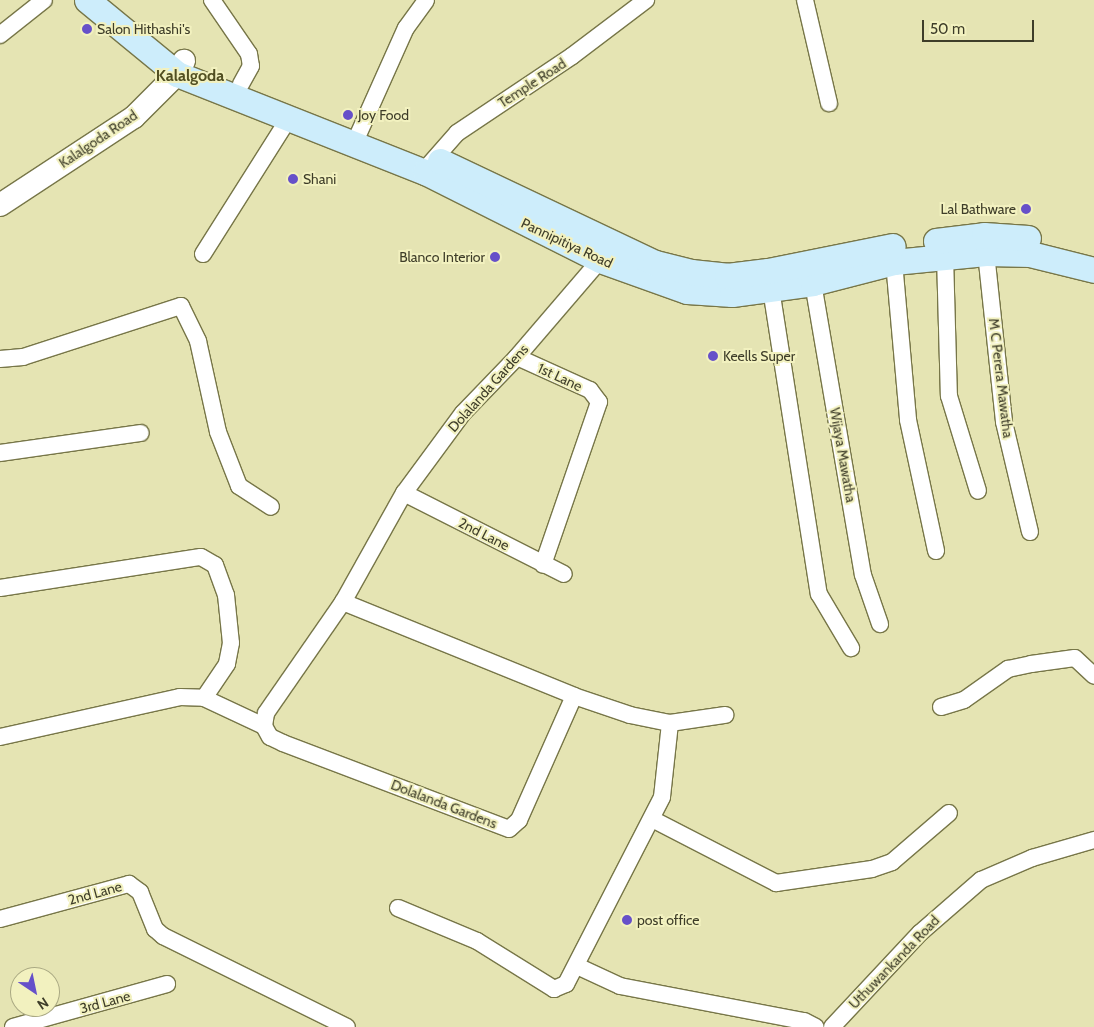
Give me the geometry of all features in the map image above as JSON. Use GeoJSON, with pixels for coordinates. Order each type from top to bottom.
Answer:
{"type":"FeatureCollection","features":[{"type":"Feature","properties":{"kind":"main road","name":"Pannipitiya Road"},"geometry":{"type":"LineString","coordinates":[[87,0],[181,67],[289,118],[357,137]]}},
{"type":"Feature","properties":{"kind":"main road","name":"Pannipitiya Road"},"geometry":{"type":"LineString","coordinates":[[111,0],[181,67],[241,84],[357,137],[429,165],[655,263],[691,272],[726,276],[768,271],[892,246],[984,235],[1033,239],[1094,254]]}},
{"type":"Feature","properties":{"kind":"main road","name":"Pannipitiya Road"},"geometry":{"type":"LineString","coordinates":[[429,165],[600,260],[687,291],[732,294],[813,283],[894,262],[986,253],[1030,254],[1094,270]]}},
{"type":"Feature","properties":{"kind":"street"},"geometry":{"type":"LineString","coordinates":[[0,35],[44,0]]}},
{"type":"Feature","properties":{"kind":"street"},"geometry":{"type":"LineString","coordinates":[[212,0],[249,54],[251,66],[241,84]]}},
{"type":"Feature","properties":{"kind":"street"},"geometry":{"type":"LineString","coordinates":[[357,137],[406,28],[426,0]]}},
{"type":"Feature","properties":{"kind":"street","name":"Temple Road"},"geometry":{"type":"LineString","coordinates":[[429,165],[457,133],[572,56],[646,0]]}},
{"type":"Feature","properties":{"kind":"street"},"geometry":{"type":"LineString","coordinates":[[806,0],[829,103]]}},
{"type":"Feature","properties":{"kind":"street","name":"Kalalgoda Road"},"geometry":{"type":"LineString","coordinates":[[0,205],[134,117],[181,67]]}},
{"type":"Feature","properties":{"kind":"street"},"geometry":{"type":"LineString","coordinates":[[203,254],[289,118]]}},
{"type":"Feature","properties":{"kind":"street","name":"M C Perera Mawatha"},"geometry":{"type":"LineString","coordinates":[[986,253],[1004,422],[1030,532]]}},
{"type":"Feature","properties":{"kind":"street"},"geometry":{"type":"LineString","coordinates":[[945,256],[949,396],[978,491]]}},
{"type":"Feature","properties":{"kind":"street","name":"Dolalanda Gardens"},"geometry":{"type":"LineString","coordinates":[[574,696],[519,820],[509,829],[283,743],[270,737],[264,726],[266,713],[343,602],[404,493],[463,413],[517,356],[600,260]]}},
{"type":"Feature","properties":{"kind":"street"},"geometry":{"type":"LineString","coordinates":[[894,262],[908,420],[936,551]]}},
{"type":"Feature","properties":{"kind":"street","name":"Wijaya Mawatha"},"geometry":{"type":"LineString","coordinates":[[813,283],[863,575],[880,624]]}},
{"type":"Feature","properties":{"kind":"street"},"geometry":{"type":"LineString","coordinates":[[771,289],[820,594],[850,648]]}},
{"type":"Feature","properties":{"kind":"street"},"geometry":{"type":"LineString","coordinates":[[0,359],[24,357],[181,306],[198,341],[218,432],[238,486],[271,507]]}},
{"type":"Feature","properties":{"kind":"street","name":"1st Lane"},"geometry":{"type":"LineString","coordinates":[[517,356],[590,390],[599,402],[543,565]]}},
{"type":"Feature","properties":{"kind":"street"},"geometry":{"type":"LineString","coordinates":[[0,453],[141,433]]}},
{"type":"Feature","properties":{"kind":"street","name":"2nd Lane"},"geometry":{"type":"LineString","coordinates":[[404,493],[564,574]]}},
{"type":"Feature","properties":{"kind":"street"},"geometry":{"type":"LineString","coordinates":[[0,588],[201,557],[216,565],[226,595],[230,643],[227,664],[204,698]]}},
{"type":"Feature","properties":{"kind":"street"},"geometry":{"type":"LineString","coordinates":[[343,602],[574,696],[630,715],[670,723],[725,715]]}},
{"type":"Feature","properties":{"kind":"street"},"geometry":{"type":"LineString","coordinates":[[941,707],[964,700],[1008,668],[1075,658],[1094,676]]}},
{"type":"Feature","properties":{"kind":"street"},"geometry":{"type":"LineString","coordinates":[[0,737],[180,697],[204,698],[264,726]]}},
{"type":"Feature","properties":{"kind":"street"},"geometry":{"type":"LineString","coordinates":[[398,908],[477,941],[554,989],[566,984],[577,966],[662,796],[670,723]]}},
{"type":"Feature","properties":{"kind":"street"},"geometry":{"type":"LineString","coordinates":[[652,819],[776,883],[872,869],[892,862],[949,813]]}},
{"type":"Feature","properties":{"kind":"street","name":"Uthuwankanda Road"},"geometry":{"type":"LineString","coordinates":[[832,1027],[920,933],[981,880],[1032,858],[1092,845]]}},
{"type":"Feature","properties":{"kind":"street","name":"2nd Lane"},"geometry":{"type":"LineString","coordinates":[[0,919],[129,884],[140,892],[154,929],[163,936],[347,1027]]}},
{"type":"Feature","properties":{"kind":"street"},"geometry":{"type":"LineString","coordinates":[[577,966],[620,986],[804,1021],[816,1027]]}},
{"type":"Feature","properties":{"kind":"street","name":"3rd Lane"},"geometry":{"type":"LineString","coordinates":[[13,1027],[167,984]]}},
{"type":"Feature","properties":{"kind":"place","name":"Salon Hithashi's"},"geometry":{"type":"Point","coordinates":[87,29]}},
{"type":"Feature","properties":{"kind":"place","name":"Joy Food"},"geometry":{"type":"Point","coordinates":[348,115]}},
{"type":"Feature","properties":{"kind":"place","name":"Shani"},"geometry":{"type":"Point","coordinates":[293,179]}},
{"type":"Feature","properties":{"kind":"place","name":"Lal Bathware"},"geometry":{"type":"Point","coordinates":[1026,209]}},
{"type":"Feature","properties":{"kind":"place","name":"Blanco Interior"},"geometry":{"type":"Point","coordinates":[495,257]}},
{"type":"Feature","properties":{"kind":"place","name":"Keells Super"},"geometry":{"type":"Point","coordinates":[713,356]}},
{"type":"Feature","properties":{"kind":"place","name":"post office"},"geometry":{"type":"Point","coordinates":[627,920]}},
{"type":"Feature","properties":{"kind":"district","name":"Kalalgoda"},"geometry":{"type":"Point","coordinates":[190,76]}}]}
